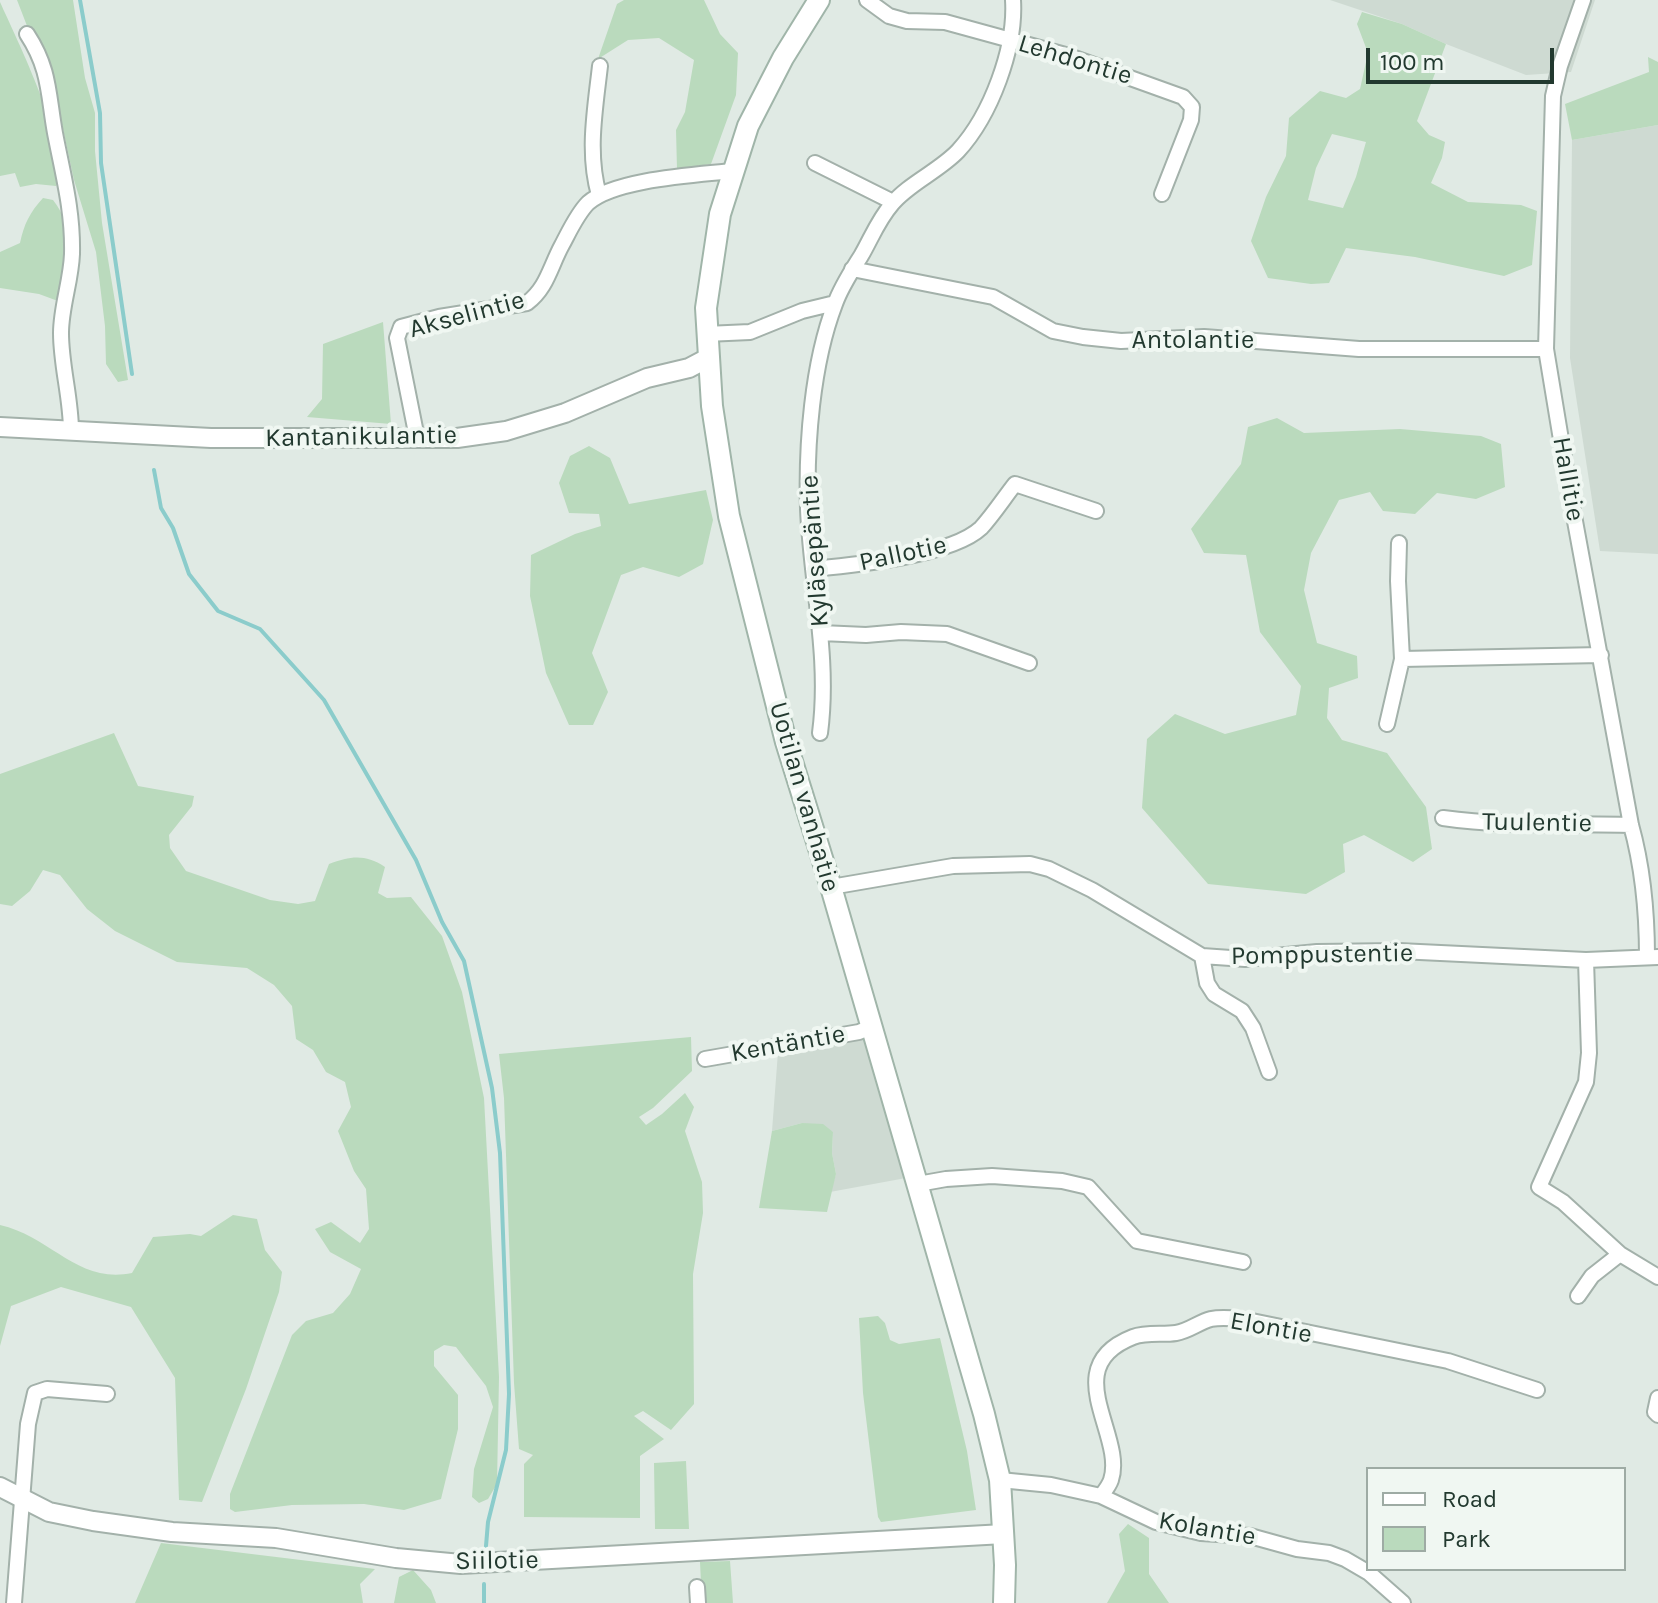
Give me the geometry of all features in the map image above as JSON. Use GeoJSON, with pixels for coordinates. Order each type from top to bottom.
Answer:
{"type":"FeatureCollection","features":[{"type":"Feature","properties":{"kind":"main road","name":"Uotilan vanhatie"},"geometry":{"type":"LineString","coordinates":[[819,0],[748,126],[732,171],[714,249],[706,308],[712,406],[729,516],[786,742],[918,1184],[1000,1480],[1004,1603]]}},
{"type":"Feature","properties":{"kind":"street","name":"Lehdontie"},"geometry":{"type":"LineString","coordinates":[[867,0],[889,16],[907,21],[945,22],[1012,40],[1069,56],[1183,97],[1192,107],[1191,120],[1162,194]]}},
{"type":"Feature","properties":{"kind":"street","name":"Kyläsepäntie"},"geometry":{"type":"LineString","coordinates":[[820,733],[824,701],[821,633],[808,509],[808,457],[816,381],[835,303],[893,202],[934,172],[967,139],[989,105],[1012,40],[1013,0]]}},
{"type":"Feature","properties":{"kind":"street","name":"Hallitie"},"geometry":{"type":"LineString","coordinates":[[1583,0],[1553,96],[1546,349],[1631,825],[1639,850],[1653,957]]}},
{"type":"Feature","properties":{"kind":"street"},"geometry":{"type":"LineString","coordinates":[[27,34],[50,85],[55,133],[71,203],[72,257],[61,328],[61,360],[71,431]]}},
{"type":"Feature","properties":{"kind":"street"},"geometry":{"type":"LineString","coordinates":[[600,66],[592,137],[593,174],[599,195],[687,175],[732,171]]}},
{"type":"Feature","properties":{"kind":"street"},"geometry":{"type":"LineString","coordinates":[[815,163],[893,202]]}},
{"type":"Feature","properties":{"kind":"street","name":"Akselintie"},"geometry":{"type":"LineString","coordinates":[[417,438],[397,338],[401,327],[439,317],[527,303],[538,294],[560,248],[586,205],[599,195]]}},
{"type":"Feature","properties":{"kind":"street","name":"Antolantie"},"geometry":{"type":"LineString","coordinates":[[852,269],[993,297],[1053,331],[1083,337],[1121,341],[1204,337],[1359,349],[1546,349]]}},
{"type":"Feature","properties":{"kind":"street"},"geometry":{"type":"LineString","coordinates":[[706,334],[750,332],[802,311],[835,303]]}},
{"type":"Feature","properties":{"kind":"street","name":"Kantanikulantie"},"geometry":{"type":"LineString","coordinates":[[0,427],[211,438],[457,438],[506,431],[565,413],[647,378],[689,368],[708,358]]}},
{"type":"Feature","properties":{"kind":"street","name":"Pallotie"},"geometry":{"type":"LineString","coordinates":[[813,569],[862,564],[959,543],[980,528],[1015,484],[1096,511]]}},
{"type":"Feature","properties":{"kind":"street"},"geometry":{"type":"LineString","coordinates":[[1387,724],[1402,659],[1399,543]]}},
{"type":"Feature","properties":{"kind":"street"},"geometry":{"type":"LineString","coordinates":[[821,633],[947,634],[1029,663]]}},
{"type":"Feature","properties":{"kind":"street"},"geometry":{"type":"LineString","coordinates":[[1402,659],[1601,655]]}},
{"type":"Feature","properties":{"kind":"street","name":"Tuulentie"},"geometry":{"type":"LineString","coordinates":[[1443,818],[1521,825],[1631,825]]}},
{"type":"Feature","properties":{"kind":"street","name":"Pomppustentie"},"geometry":{"type":"LineString","coordinates":[[831,887],[953,866],[1030,864],[1049,869],[1092,890],[1202,956],[1266,958],[1317,952],[1399,951],[1586,960],[1653,957]]}},
{"type":"Feature","properties":{"kind":"street"},"geometry":{"type":"LineString","coordinates":[[1202,956],[1207,983],[1214,994],[1242,1011],[1253,1028],[1269,1072]]}},
{"type":"Feature","properties":{"kind":"street"},"geometry":{"type":"LineString","coordinates":[[1586,960],[1589,1053],[1586,1082],[1539,1187],[1563,1202],[1620,1254],[1658,1277]]}},
{"type":"Feature","properties":{"kind":"street","name":"Kentäntie"},"geometry":{"type":"LineString","coordinates":[[705,1059],[859,1032],[871,1027]]}},
{"type":"Feature","properties":{"kind":"street"},"geometry":{"type":"LineString","coordinates":[[918,1184],[992,1176],[1062,1181],[1088,1187],[1137,1241],[1243,1262]]}},
{"type":"Feature","properties":{"kind":"street"},"geometry":{"type":"LineString","coordinates":[[1578,1296],[1592,1276],[1620,1254]]}},
{"type":"Feature","properties":{"kind":"street","name":"Elontie"},"geometry":{"type":"LineString","coordinates":[[1101,1496],[1111,1480],[1112,1463],[1097,1400],[1096,1379],[1102,1362],[1116,1346],[1136,1336],[1180,1333],[1211,1319],[1242,1319],[1448,1361],[1537,1390]]}},
{"type":"Feature","properties":{"kind":"street"},"geometry":{"type":"LineString","coordinates":[[14,1603],[28,1424],[35,1393],[47,1389],[107,1394]]}},
{"type":"Feature","properties":{"kind":"street"},"geometry":{"type":"LineString","coordinates":[[1658,1398],[1655,1412],[1658,1415]]}},
{"type":"Feature","properties":{"kind":"street","name":"Kolantie"},"geometry":{"type":"LineString","coordinates":[[1000,1480],[1051,1485],[1101,1496],[1156,1522],[1201,1533],[1250,1536],[1345,1559],[1369,1573],[1403,1603]]}},
{"type":"Feature","properties":{"kind":"street","name":"Siilotie"},"geometry":{"type":"LineString","coordinates":[[0,1487],[49,1512],[93,1521],[172,1532],[276,1538],[396,1558],[461,1564],[1004,1534]]}},
{"type":"Feature","properties":{"kind":"street"},"geometry":{"type":"LineString","coordinates":[[697,1587],[698,1603]]}},
{"type":"Feature","properties":{"kind":"shaded area"},"geometry":{"type":"Polygon","coordinates":[[[1330,0],[1595,0],[1571,72],[1526,75],[1402,24],[1330,0]]]}},
{"type":"Feature","properties":{"kind":"shaded area"},"geometry":{"type":"Polygon","coordinates":[[[1658,125],[1658,554],[1600,551],[1570,358],[1572,140],[1658,125]]]}},
{"type":"Feature","properties":{"kind":"shaded area"},"geometry":{"type":"Polygon","coordinates":[[[865,1037],[906,1178],[830,1192],[836,1174],[832,1153],[833,1132],[802,1123],[772,1131],[778,1052],[865,1037]]]}},
{"type":"Feature","properties":{"kind":"green space"},"geometry":{"type":"Polygon","coordinates":[[[17,0],[73,0],[85,78],[95,113],[95,151],[102,223],[128,380],[118,382],[106,364],[96,252],[74,180],[58,106],[17,0]]]}},
{"type":"Feature","properties":{"kind":"green space"},"geometry":{"type":"Polygon","coordinates":[[[624,0],[704,0],[720,34],[738,53],[736,95],[711,164],[677,169],[676,130],[685,112],[694,60],[659,38],[628,40],[598,59],[617,4],[624,0]]]}},
{"type":"Feature","properties":{"kind":"green space"},"geometry":{"type":"Polygon","coordinates":[[[0,2],[50,122],[57,148],[59,170],[56,186],[36,184],[20,187],[15,173],[0,176],[0,2]]]}},
{"type":"Feature","properties":{"kind":"green space"},"geometry":{"type":"Polygon","coordinates":[[[1362,12],[1402,24],[1446,44],[1417,121],[1429,135],[1445,142],[1431,183],[1468,202],[1521,205],[1537,211],[1532,265],[1504,276],[1415,257],[1346,248],[1329,283],[1311,284],[1268,278],[1251,241],[1266,197],[1286,156],[1289,118],[1320,91],[1346,98],[1360,89],[1368,53],[1357,24],[1362,12]],[[1332,134],[1316,168],[1308,200],[1343,208],[1366,142],[1332,134]]]}},
{"type":"Feature","properties":{"kind":"green space"},"geometry":{"type":"Polygon","coordinates":[[[1648,57],[1658,62],[1658,125],[1572,140],[1565,104],[1649,72],[1648,57]]]}},
{"type":"Feature","properties":{"kind":"green space"},"geometry":{"type":"Polygon","coordinates":[[[43,198],[53,200],[68,236],[70,278],[66,304],[39,294],[0,288],[0,252],[20,243],[28,219],[43,198]]]}},
{"type":"Feature","properties":{"kind":"green space"},"geometry":{"type":"Polygon","coordinates":[[[383,322],[391,424],[307,417],[322,399],[323,344],[383,322]]]}},
{"type":"Feature","properties":{"kind":"green space"},"geometry":{"type":"Polygon","coordinates":[[[1277,418],[1304,433],[1400,429],[1481,436],[1501,444],[1505,487],[1476,499],[1437,493],[1415,514],[1383,511],[1370,492],[1339,500],[1311,553],[1304,590],[1317,643],[1357,656],[1358,678],[1329,688],[1327,718],[1342,740],[1387,753],[1426,807],[1432,849],[1413,862],[1364,835],[1343,844],[1345,872],[1306,894],[1208,884],[1142,808],[1147,739],[1175,714],[1225,734],[1296,715],[1301,686],[1260,632],[1246,555],[1204,553],[1191,529],[1241,464],[1248,427],[1277,418]]]}},
{"type":"Feature","properties":{"kind":"green space"},"geometry":{"type":"Polygon","coordinates":[[[589,446],[610,458],[629,504],[706,490],[713,520],[703,564],[679,577],[643,567],[621,575],[592,653],[608,692],[593,725],[569,725],[546,673],[530,596],[531,555],[575,534],[601,526],[599,514],[569,513],[559,483],[570,456],[589,446]]]}},
{"type":"Feature","properties":{"kind":"green space"},"geometry":{"type":"Polygon","coordinates":[[[114,733],[138,786],[194,796],[192,806],[169,835],[170,848],[186,871],[270,900],[298,904],[315,901],[329,864],[364,858],[385,867],[378,893],[387,898],[411,897],[442,936],[462,992],[484,1098],[499,1377],[497,1484],[488,1499],[479,1503],[472,1497],[474,1469],[493,1407],[486,1386],[456,1347],[444,1345],[434,1351],[434,1366],[458,1395],[458,1429],[441,1499],[404,1510],[364,1504],[292,1505],[235,1512],[230,1509],[230,1494],[292,1335],[306,1321],[333,1313],[350,1294],[361,1269],[330,1252],[315,1229],[331,1222],[360,1243],[369,1229],[366,1189],[354,1171],[338,1131],[351,1107],[345,1082],[326,1072],[313,1050],[296,1039],[292,1006],[274,985],[247,968],[177,962],[115,931],[87,909],[60,875],[43,870],[30,891],[12,906],[0,904],[0,774],[114,733]]]}},
{"type":"Feature","properties":{"kind":"green space"},"geometry":{"type":"Polygon","coordinates":[[[691,1037],[692,1071],[639,1117],[646,1125],[685,1093],[694,1107],[685,1131],[702,1182],[703,1213],[693,1274],[694,1404],[671,1430],[643,1411],[634,1416],[664,1439],[640,1456],[640,1518],[524,1517],[524,1464],[533,1455],[519,1449],[504,1098],[499,1054],[691,1037]]]}},
{"type":"Feature","properties":{"kind":"green space"},"geometry":{"type":"Polygon","coordinates":[[[802,1123],[823,1124],[833,1132],[832,1153],[836,1174],[827,1212],[759,1208],[772,1131],[802,1123]]]}},
{"type":"Feature","properties":{"kind":"green space"},"geometry":{"type":"Polygon","coordinates":[[[233,1215],[257,1219],[265,1250],[282,1272],[279,1292],[246,1389],[202,1502],[179,1500],[175,1378],[131,1307],[61,1287],[11,1306],[0,1346],[0,1225],[35,1239],[80,1266],[113,1275],[132,1273],[153,1237],[201,1236],[233,1215]]]}},
{"type":"Feature","properties":{"kind":"green space"},"geometry":{"type":"Polygon","coordinates":[[[878,1316],[885,1323],[890,1340],[899,1344],[940,1338],[967,1451],[976,1510],[881,1522],[878,1517],[863,1393],[859,1318],[878,1316]]]}},
{"type":"Feature","properties":{"kind":"green space"},"geometry":{"type":"Polygon","coordinates":[[[686,1461],[689,1529],[655,1529],[654,1463],[686,1461]]]}},
{"type":"Feature","properties":{"kind":"green space"},"geometry":{"type":"Polygon","coordinates":[[[1128,1524],[1149,1538],[1149,1574],[1169,1603],[1107,1603],[1125,1571],[1119,1534],[1128,1524]]]}},
{"type":"Feature","properties":{"kind":"green space"},"geometry":{"type":"Polygon","coordinates":[[[161,1543],[375,1569],[360,1584],[363,1603],[135,1603],[161,1543]]]}},
{"type":"Feature","properties":{"kind":"green space"},"geometry":{"type":"Polygon","coordinates":[[[730,1561],[733,1603],[702,1603],[700,1562],[730,1561]]]}},
{"type":"Feature","properties":{"kind":"green space"},"geometry":{"type":"Polygon","coordinates":[[[413,1570],[431,1590],[436,1603],[394,1603],[399,1577],[413,1570]]]}},
{"type":"Feature","properties":{"kind":"waterway"},"geometry":{"type":"LineString","coordinates":[[80,0],[100,113],[101,163],[132,374]]}},
{"type":"Feature","properties":{"kind":"waterway"},"geometry":{"type":"LineString","coordinates":[[154,470],[161,508],[173,528],[189,574],[218,611],[260,629],[324,700],[416,860],[442,922],[464,961],[492,1088],[500,1153],[509,1394],[506,1450],[488,1522],[486,1546]]}},
{"type":"Feature","properties":{"kind":"waterway"},"geometry":{"type":"LineString","coordinates":[[484,1584],[484,1603]]}}]}
